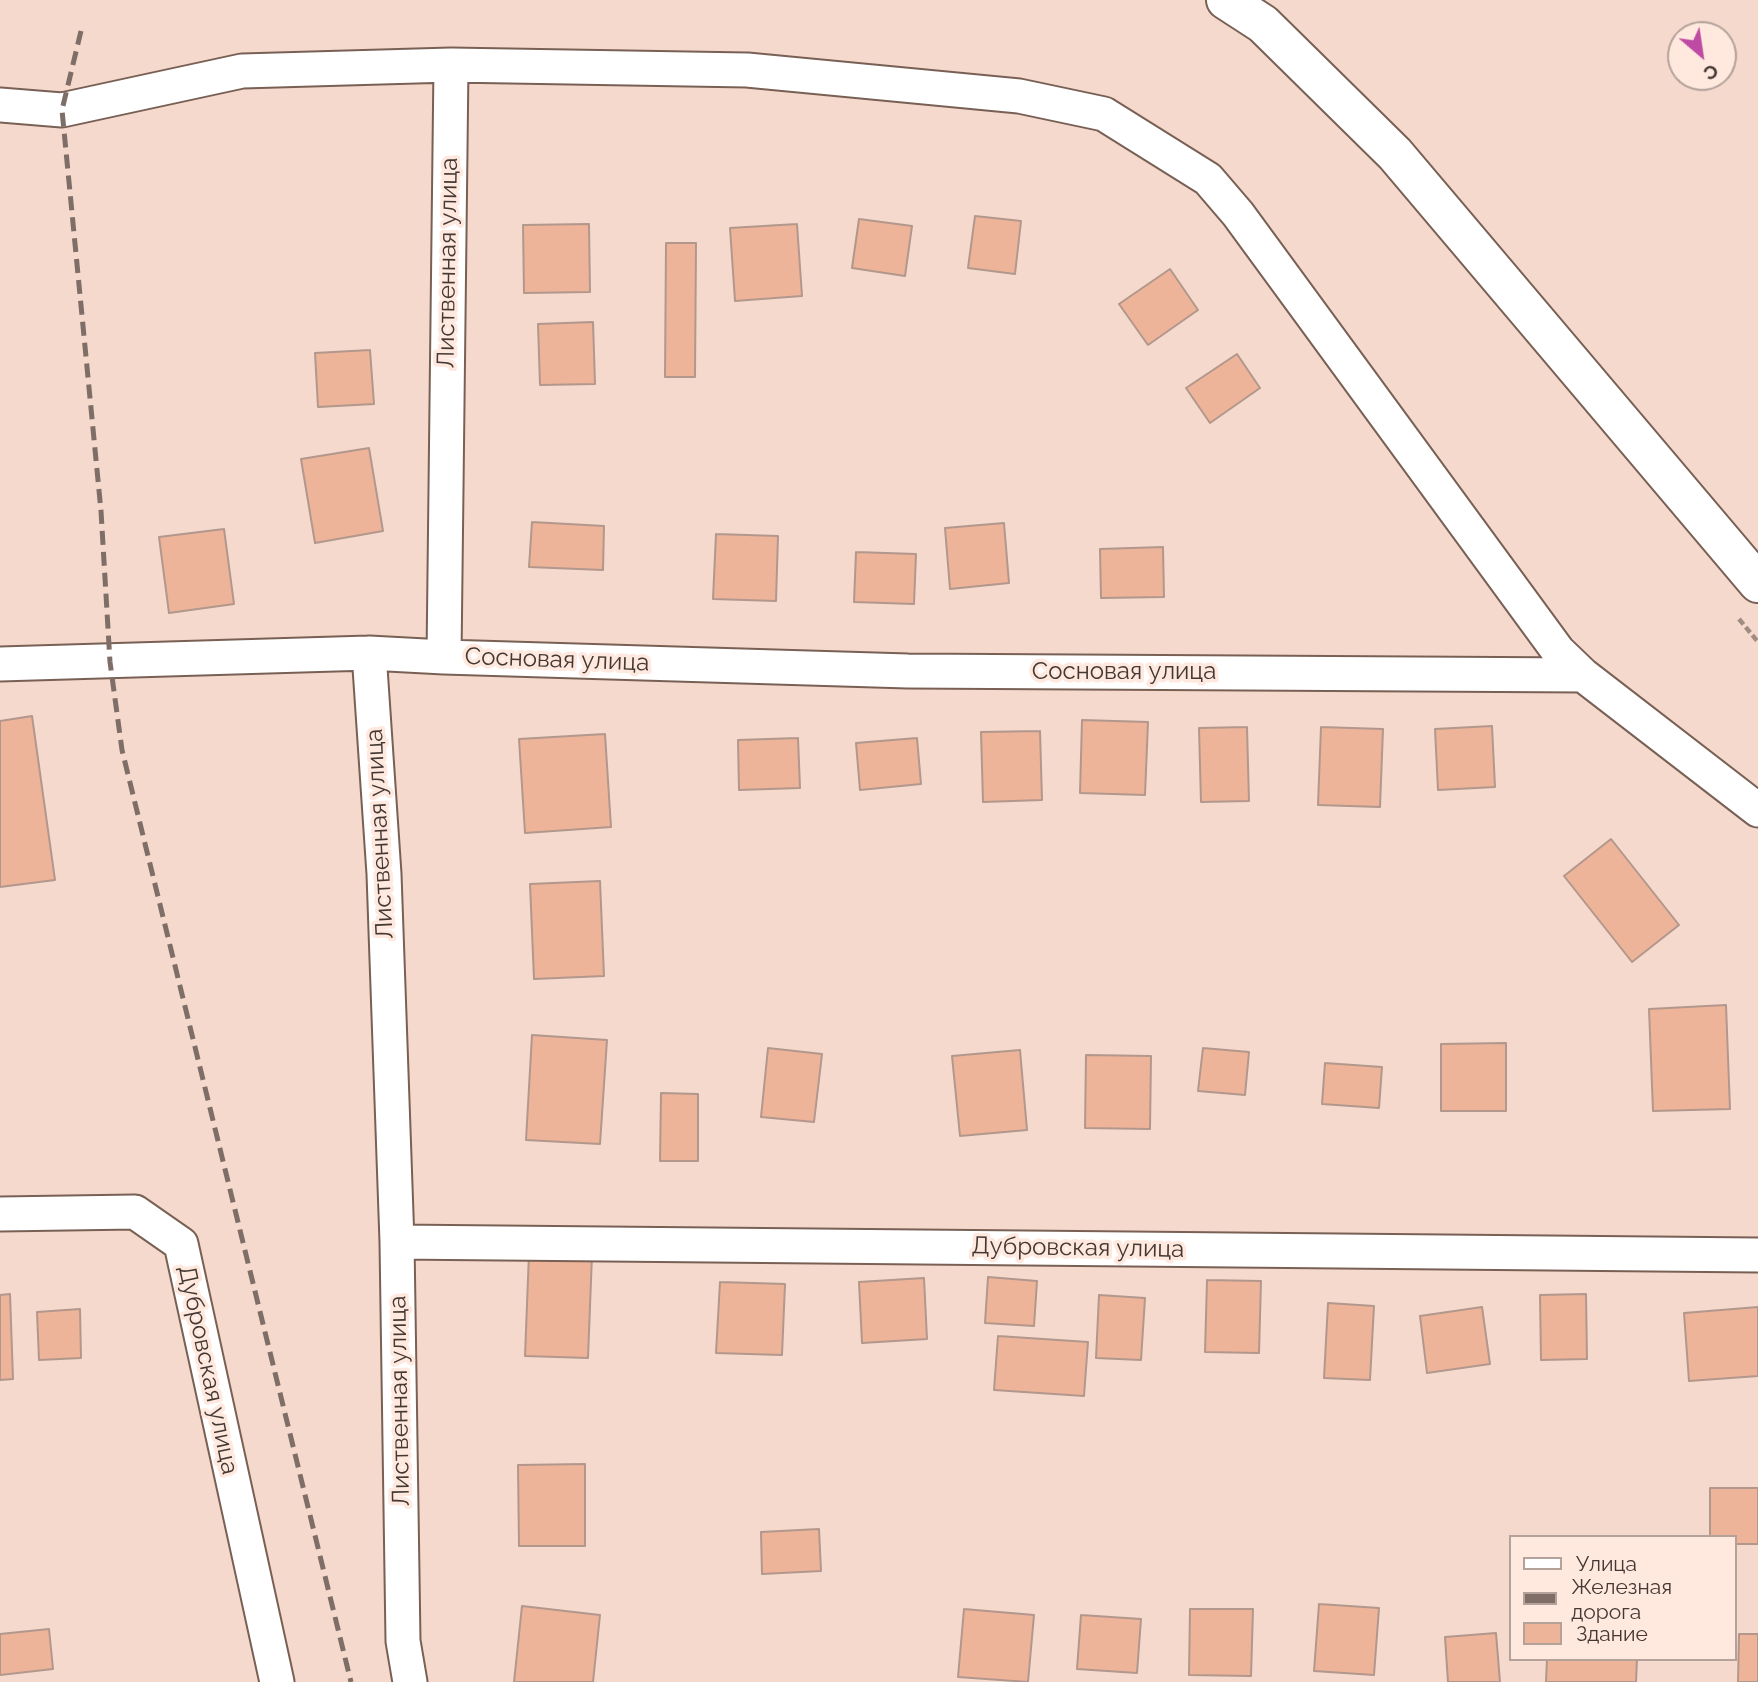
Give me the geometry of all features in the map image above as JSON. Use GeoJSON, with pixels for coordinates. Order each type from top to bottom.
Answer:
{"type":"FeatureCollection","features":[{"type":"Feature","properties":{"kind":"main road"},"geometry":{"type":"LineString","coordinates":[[1226,0],[1263,24],[1395,154],[1754,573]]}},
{"type":"Feature","properties":{"kind":"street"},"geometry":{"type":"LineString","coordinates":[[0,105],[62,110],[242,71],[451,65],[747,70],[1019,96],[1104,114],[1208,179],[1238,214],[1558,651],[1583,675],[1758,810]]}},
{"type":"Feature","properties":{"kind":"street","name":"Лиственная улица"},"geometry":{"type":"LineString","coordinates":[[443,657],[451,65]]}},
{"type":"Feature","properties":{"kind":"street"},"geometry":{"type":"LineString","coordinates":[[0,664],[369,653],[443,657]]}},
{"type":"Feature","properties":{"kind":"street","name":"Лиственная улица"},"geometry":{"type":"LineString","coordinates":[[369,653],[384,874],[397,1242],[403,1642],[410,1682]]}},
{"type":"Feature","properties":{"kind":"street","name":"Сосновая улица"},"geometry":{"type":"LineString","coordinates":[[443,657],[908,671],[1583,675]]}},
{"type":"Feature","properties":{"kind":"street","name":"Дубровская улица"},"geometry":{"type":"LineString","coordinates":[[0,1214],[135,1212],[181,1244],[277,1682]]}},
{"type":"Feature","properties":{"kind":"street","name":"Дубровская улица"},"geometry":{"type":"LineString","coordinates":[[397,1242],[1758,1255]]}},
{"type":"Feature","properties":{"kind":"building"},"geometry":{"type":"Polygon","coordinates":[[[975,216],[1021,221],[1015,274],[968,268],[975,216]]]}},
{"type":"Feature","properties":{"kind":"building"},"geometry":{"type":"Polygon","coordinates":[[[859,219],[912,226],[905,276],[852,268],[859,219]]]}},
{"type":"Feature","properties":{"kind":"building"},"geometry":{"type":"Polygon","coordinates":[[[589,224],[590,292],[524,293],[523,225],[589,224]]]}},
{"type":"Feature","properties":{"kind":"building"},"geometry":{"type":"Polygon","coordinates":[[[797,224],[802,296],[735,301],[730,228],[797,224]]]}},
{"type":"Feature","properties":{"kind":"building"},"geometry":{"type":"Polygon","coordinates":[[[666,243],[696,243],[695,377],[665,377],[666,243]]]}},
{"type":"Feature","properties":{"kind":"building"},"geometry":{"type":"Polygon","coordinates":[[[1170,269],[1198,310],[1148,345],[1119,304],[1170,269]]]}},
{"type":"Feature","properties":{"kind":"building"},"geometry":{"type":"Polygon","coordinates":[[[593,322],[595,384],[540,385],[538,324],[593,322]]]}},
{"type":"Feature","properties":{"kind":"building"},"geometry":{"type":"Polygon","coordinates":[[[370,350],[374,404],[318,407],[315,353],[370,350]]]}},
{"type":"Feature","properties":{"kind":"building"},"geometry":{"type":"Polygon","coordinates":[[[1237,354],[1260,388],[1210,423],[1186,388],[1237,354]]]}},
{"type":"Feature","properties":{"kind":"building"},"geometry":{"type":"Polygon","coordinates":[[[369,448],[383,531],[315,543],[301,459],[369,448]]]}},
{"type":"Feature","properties":{"kind":"building"},"geometry":{"type":"Polygon","coordinates":[[[532,522],[604,526],[603,570],[529,567],[532,522]]]}},
{"type":"Feature","properties":{"kind":"building"},"geometry":{"type":"Polygon","coordinates":[[[1004,523],[1009,583],[950,589],[945,528],[1004,523]]]}},
{"type":"Feature","properties":{"kind":"building"},"geometry":{"type":"Polygon","coordinates":[[[224,529],[234,604],[169,613],[159,537],[224,529]]]}},
{"type":"Feature","properties":{"kind":"building"},"geometry":{"type":"Polygon","coordinates":[[[716,534],[778,536],[776,601],[713,599],[716,534]]]}},
{"type":"Feature","properties":{"kind":"building"},"geometry":{"type":"Polygon","coordinates":[[[1163,547],[1164,597],[1101,598],[1100,549],[1163,547]]]}},
{"type":"Feature","properties":{"kind":"building"},"geometry":{"type":"Polygon","coordinates":[[[856,552],[916,554],[914,604],[854,602],[856,552]]]}},
{"type":"Feature","properties":{"kind":"building"},"geometry":{"type":"Polygon","coordinates":[[[32,716],[55,880],[0,887],[0,721],[32,716]]]}},
{"type":"Feature","properties":{"kind":"building"},"geometry":{"type":"Polygon","coordinates":[[[1082,720],[1148,722],[1145,795],[1080,793],[1082,720]]]}},
{"type":"Feature","properties":{"kind":"building"},"geometry":{"type":"Polygon","coordinates":[[[1492,726],[1495,787],[1438,790],[1435,729],[1492,726]]]}},
{"type":"Feature","properties":{"kind":"building"},"geometry":{"type":"Polygon","coordinates":[[[1247,727],[1249,801],[1201,802],[1199,728],[1247,727]]]}},
{"type":"Feature","properties":{"kind":"building"},"geometry":{"type":"Polygon","coordinates":[[[1321,727],[1383,729],[1380,807],[1318,805],[1321,727]]]}},
{"type":"Feature","properties":{"kind":"building"},"geometry":{"type":"Polygon","coordinates":[[[1040,731],[1042,800],[983,802],[981,732],[1040,731]]]}},
{"type":"Feature","properties":{"kind":"building"},"geometry":{"type":"Polygon","coordinates":[[[605,734],[611,827],[525,833],[519,739],[605,734]]]}},
{"type":"Feature","properties":{"kind":"building"},"geometry":{"type":"Polygon","coordinates":[[[798,738],[800,788],[739,790],[738,740],[798,738]]]}},
{"type":"Feature","properties":{"kind":"building"},"geometry":{"type":"Polygon","coordinates":[[[917,738],[921,784],[860,790],[856,743],[917,738]]]}},
{"type":"Feature","properties":{"kind":"building"},"geometry":{"type":"Polygon","coordinates":[[[1611,839],[1679,925],[1632,962],[1564,876],[1611,839]]]}},
{"type":"Feature","properties":{"kind":"building"},"geometry":{"type":"Polygon","coordinates":[[[600,881],[604,976],[534,979],[530,884],[600,881]]]}},
{"type":"Feature","properties":{"kind":"building"},"geometry":{"type":"Polygon","coordinates":[[[1726,1005],[1730,1109],[1653,1111],[1649,1009],[1726,1005]]]}},
{"type":"Feature","properties":{"kind":"building"},"geometry":{"type":"Polygon","coordinates":[[[532,1035],[607,1040],[600,1144],[526,1140],[532,1035]]]}},
{"type":"Feature","properties":{"kind":"building"},"geometry":{"type":"Polygon","coordinates":[[[1506,1043],[1506,1111],[1441,1111],[1441,1044],[1506,1043]]]}},
{"type":"Feature","properties":{"kind":"building"},"geometry":{"type":"Polygon","coordinates":[[[768,1048],[822,1054],[814,1122],[761,1117],[768,1048]]]}},
{"type":"Feature","properties":{"kind":"building"},"geometry":{"type":"Polygon","coordinates":[[[1203,1048],[1249,1052],[1245,1095],[1198,1091],[1203,1048]]]}},
{"type":"Feature","properties":{"kind":"building"},"geometry":{"type":"Polygon","coordinates":[[[1020,1050],[1027,1130],[960,1136],[952,1056],[1020,1050]]]}},
{"type":"Feature","properties":{"kind":"building"},"geometry":{"type":"Polygon","coordinates":[[[1086,1055],[1151,1056],[1150,1129],[1085,1128],[1086,1055]]]}},
{"type":"Feature","properties":{"kind":"building"},"geometry":{"type":"Polygon","coordinates":[[[1325,1063],[1382,1067],[1379,1108],[1322,1104],[1325,1063]]]}},
{"type":"Feature","properties":{"kind":"building"},"geometry":{"type":"Polygon","coordinates":[[[661,1093],[698,1094],[698,1161],[660,1161],[661,1093]]]}},
{"type":"Feature","properties":{"kind":"building"},"geometry":{"type":"Polygon","coordinates":[[[529,1253],[592,1255],[588,1358],[525,1356],[529,1253]]]}},
{"type":"Feature","properties":{"kind":"building"},"geometry":{"type":"Polygon","coordinates":[[[988,1277],[1037,1281],[1034,1326],[985,1323],[988,1277]]]}},
{"type":"Feature","properties":{"kind":"building"},"geometry":{"type":"Polygon","coordinates":[[[924,1278],[927,1339],[862,1343],[859,1282],[924,1278]]]}},
{"type":"Feature","properties":{"kind":"building"},"geometry":{"type":"Polygon","coordinates":[[[1207,1280],[1261,1281],[1259,1353],[1205,1352],[1207,1280]]]}},
{"type":"Feature","properties":{"kind":"building"},"geometry":{"type":"Polygon","coordinates":[[[720,1282],[785,1284],[782,1355],[716,1353],[720,1282]]]}},
{"type":"Feature","properties":{"kind":"building"},"geometry":{"type":"Polygon","coordinates":[[[10,1294],[13,1379],[0,1380],[0,1295],[10,1294]]]}},
{"type":"Feature","properties":{"kind":"building"},"geometry":{"type":"Polygon","coordinates":[[[1586,1294],[1587,1359],[1541,1360],[1540,1295],[1586,1294]]]}},
{"type":"Feature","properties":{"kind":"building"},"geometry":{"type":"Polygon","coordinates":[[[1099,1295],[1145,1298],[1141,1360],[1096,1358],[1099,1295]]]}},
{"type":"Feature","properties":{"kind":"building"},"geometry":{"type":"Polygon","coordinates":[[[1328,1303],[1374,1306],[1370,1380],[1324,1378],[1328,1303]]]}},
{"type":"Feature","properties":{"kind":"building"},"geometry":{"type":"Polygon","coordinates":[[[1482,1307],[1490,1364],[1427,1373],[1420,1316],[1482,1307]]]}},
{"type":"Feature","properties":{"kind":"building"},"geometry":{"type":"Polygon","coordinates":[[[1758,1307],[1758,1376],[1689,1381],[1684,1313],[1758,1307]]]}},
{"type":"Feature","properties":{"kind":"building"},"geometry":{"type":"Polygon","coordinates":[[[80,1309],[81,1358],[39,1360],[37,1312],[80,1309]]]}},
{"type":"Feature","properties":{"kind":"building"},"geometry":{"type":"Polygon","coordinates":[[[998,1336],[1088,1342],[1084,1396],[994,1390],[998,1336]]]}},
{"type":"Feature","properties":{"kind":"building"},"geometry":{"type":"Polygon","coordinates":[[[585,1464],[585,1546],[519,1546],[518,1465],[585,1464]]]}},
{"type":"Feature","properties":{"kind":"building"},"geometry":{"type":"Polygon","coordinates":[[[1710,1488],[1758,1488],[1758,1544],[1737,1544],[1737,1535],[1710,1535],[1710,1488]]]}},
{"type":"Feature","properties":{"kind":"building"},"geometry":{"type":"Polygon","coordinates":[[[819,1529],[821,1571],[762,1574],[761,1532],[819,1529]]]}},
{"type":"Feature","properties":{"kind":"building"},"geometry":{"type":"Polygon","coordinates":[[[1319,1604],[1379,1608],[1374,1675],[1314,1671],[1319,1604]]]}},
{"type":"Feature","properties":{"kind":"building"},"geometry":{"type":"Polygon","coordinates":[[[522,1606],[600,1615],[593,1682],[514,1682],[522,1606]]]}},
{"type":"Feature","properties":{"kind":"building"},"geometry":{"type":"Polygon","coordinates":[[[964,1609],[1034,1615],[1028,1682],[958,1677],[964,1609]]]}},
{"type":"Feature","properties":{"kind":"building"},"geometry":{"type":"Polygon","coordinates":[[[1190,1609],[1253,1609],[1251,1676],[1189,1675],[1190,1609]]]}},
{"type":"Feature","properties":{"kind":"building"},"geometry":{"type":"Polygon","coordinates":[[[1081,1615],[1141,1619],[1137,1673],[1077,1669],[1081,1615]]]}},
{"type":"Feature","properties":{"kind":"building"},"geometry":{"type":"Polygon","coordinates":[[[49,1629],[53,1669],[0,1675],[0,1634],[49,1629]]]}},
{"type":"Feature","properties":{"kind":"building"},"geometry":{"type":"Polygon","coordinates":[[[1496,1633],[1500,1682],[1448,1682],[1445,1637],[1496,1633]]]}},
{"type":"Feature","properties":{"kind":"building"},"geometry":{"type":"Polygon","coordinates":[[[1739,1634],[1758,1634],[1758,1682],[1738,1682],[1739,1634]]]}},
{"type":"Feature","properties":{"kind":"building"},"geometry":{"type":"Polygon","coordinates":[[[1547,1661],[1637,1661],[1636,1682],[1546,1682],[1547,1661]]]}},
{"type":"Feature","properties":{"kind":"railway"},"geometry":{"type":"LineString","coordinates":[[81,31],[62,110],[101,511],[110,662],[122,750],[351,1682]]}}]}
